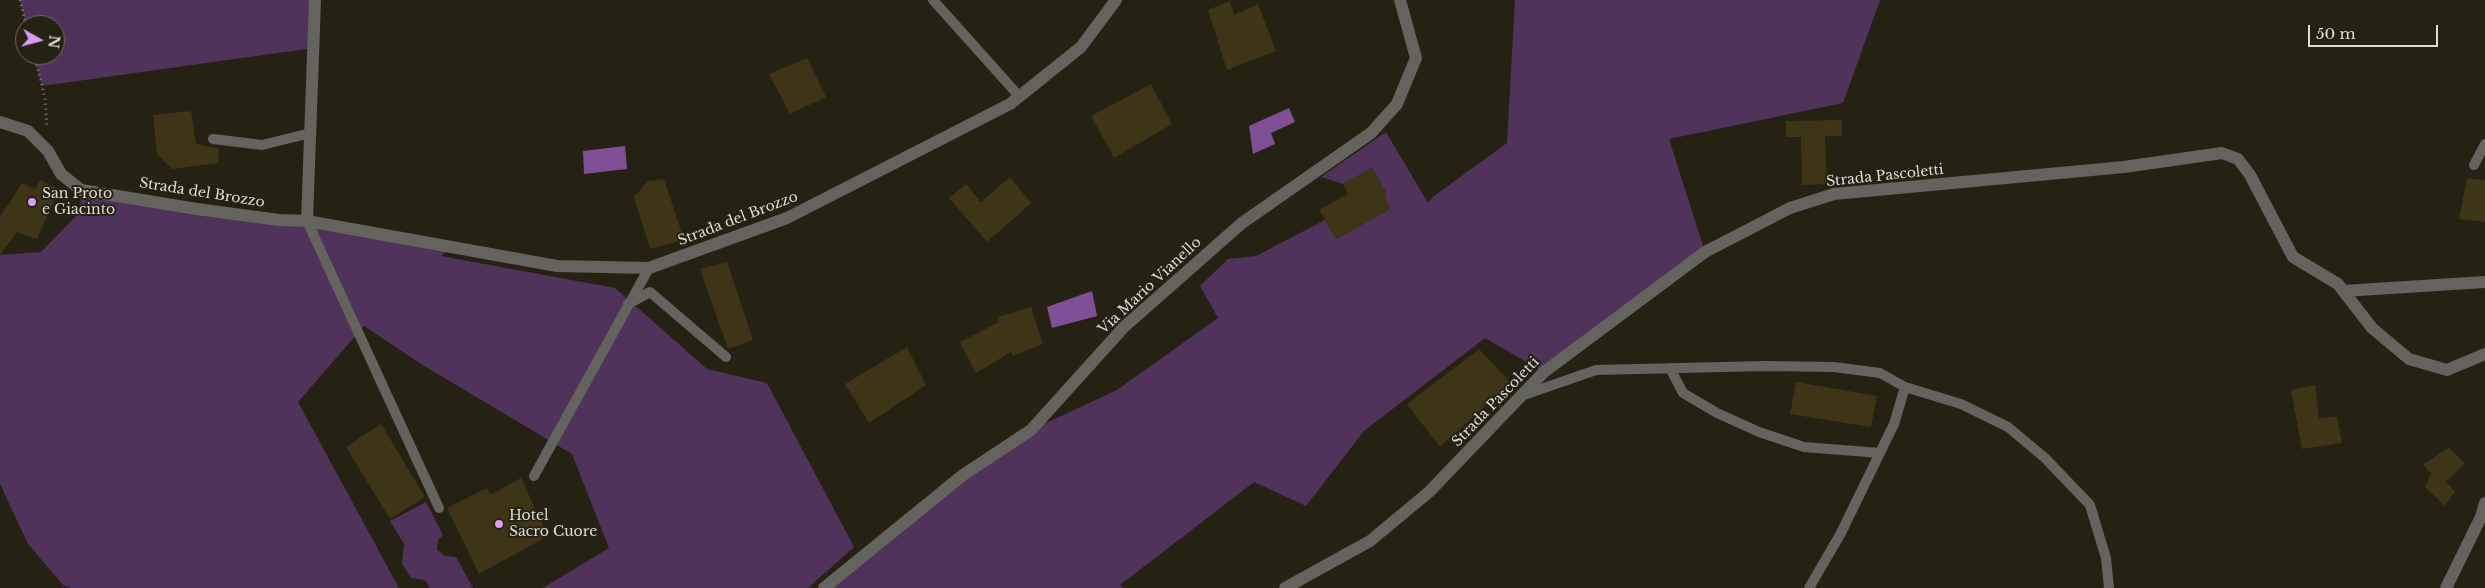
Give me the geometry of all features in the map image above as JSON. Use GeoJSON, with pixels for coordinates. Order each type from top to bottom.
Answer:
{"type":"FeatureCollection","features":[{"type":"Feature","properties":{"kind":"street"},"geometry":{"type":"LineString","coordinates":[[308,221],[315,0]]}},
{"type":"Feature","properties":{"kind":"street","name":"Strada del Brozzo"},"geometry":{"type":"LineString","coordinates":[[0,122],[28,131],[48,152],[61,174],[81,190],[197,209],[279,220],[308,221],[557,266],[649,268],[787,218],[1010,104],[1080,47],[1116,0]]}},
{"type":"Feature","properties":{"kind":"street","name":"Via Mario Vianello"},"geometry":{"type":"LineString","coordinates":[[824,588],[963,475],[1031,430],[1124,327],[1242,223],[1371,133],[1397,104],[1416,58],[1400,0]]}},
{"type":"Feature","properties":{"kind":"street","name":"Strada Pascoletti"},"geometry":{"type":"LineString","coordinates":[[1285,588],[1370,540],[1430,492],[1544,372],[1705,252],[1790,208],[1834,194],[2124,167],[2222,152],[2238,159],[2250,174],[2293,257],[2338,284],[2372,328],[2409,359],[2447,370],[2485,354]]}},
{"type":"Feature","properties":{"kind":"street"},"geometry":{"type":"LineString","coordinates":[[2343,291],[2485,282]]}},
{"type":"Feature","properties":{"kind":"street"},"geometry":{"type":"LineString","coordinates":[[2446,588],[2481,517],[2485,503]]}},
{"type":"Feature","properties":{"kind":"lane"},"geometry":{"type":"LineString","coordinates":[[933,0],[1019,96]]}},
{"type":"Feature","properties":{"kind":"lane"},"geometry":{"type":"LineString","coordinates":[[213,139],[262,145],[311,133]]}},
{"type":"Feature","properties":{"kind":"lane"},"geometry":{"type":"LineString","coordinates":[[2474,166],[2485,144]]}},
{"type":"Feature","properties":{"kind":"lane"},"geometry":{"type":"LineString","coordinates":[[308,221],[439,508]]}},
{"type":"Feature","properties":{"kind":"lane"},"geometry":{"type":"LineString","coordinates":[[534,476],[649,268]]}},
{"type":"Feature","properties":{"kind":"lane"},"geometry":{"type":"LineString","coordinates":[[628,304],[650,292],[726,357]]}},
{"type":"Feature","properties":{"kind":"lane"},"geometry":{"type":"LineString","coordinates":[[1520,397],[1596,370],[1834,367],[1880,373],[1905,387],[1960,404],[2008,427],[2045,458],[2090,505],[2106,558],[2109,588]]}},
{"type":"Feature","properties":{"kind":"lane"},"geometry":{"type":"LineString","coordinates":[[1670,368],[1683,393],[1759,432],[1804,447],[1880,453]]}},
{"type":"Feature","properties":{"kind":"lane"},"geometry":{"type":"LineString","coordinates":[[1810,588],[1841,534],[1894,424],[1905,387]]}},
{"type":"Feature","properties":{"kind":"path"},"geometry":{"type":"LineString","coordinates":[[20,0],[24,15]]}},
{"type":"Feature","properties":{"kind":"path"},"geometry":{"type":"LineString","coordinates":[[37,65],[45,98],[48,152]]}},
{"type":"Feature","properties":{"kind":"shaded area"},"geometry":{"type":"Polygon","coordinates":[[[20,0],[316,0],[313,48],[42,86],[37,65],[65,65],[65,15],[24,15],[20,0]]]}},
{"type":"Feature","properties":{"kind":"shaded area"},"geometry":{"type":"Polygon","coordinates":[[[1515,0],[1880,0],[1843,103],[1669,139],[1705,252],[1544,372],[1485,338],[1364,431],[1306,506],[1254,482],[1120,585],[1124,588],[824,588],[1031,430],[1117,390],[1218,318],[1200,286],[1228,259],[1256,256],[1325,220],[1336,239],[1390,209],[1384,196],[1387,194],[1372,168],[1343,184],[1321,177],[1386,132],[1428,203],[1434,196],[1507,143],[1515,0]]]}},
{"type":"Feature","properties":{"kind":"shaded area"},"geometry":{"type":"Polygon","coordinates":[[[1289,108],[1295,122],[1271,133],[1275,144],[1253,154],[1249,126],[1289,108]]]}},
{"type":"Feature","properties":{"kind":"shaded area"},"geometry":{"type":"Polygon","coordinates":[[[625,146],[627,169],[584,174],[583,151],[625,146]]]}},
{"type":"Feature","properties":{"kind":"shaded area"},"geometry":{"type":"Polygon","coordinates":[[[81,190],[451,247],[441,256],[615,288],[707,369],[767,383],[854,547],[808,588],[543,588],[609,548],[572,454],[421,364],[364,326],[298,402],[399,588],[72,588],[63,585],[28,544],[0,484],[0,255],[41,252],[80,212],[81,190]]]}},
{"type":"Feature","properties":{"kind":"shaded area"},"geometry":{"type":"Polygon","coordinates":[[[1092,291],[1097,316],[1052,328],[1047,307],[1092,291]]]}},
{"type":"Feature","properties":{"kind":"shaded area"},"geometry":{"type":"Polygon","coordinates":[[[426,502],[443,535],[438,540],[437,550],[445,556],[456,557],[473,588],[430,588],[425,580],[411,578],[402,564],[404,544],[390,521],[426,502]]]}},
{"type":"Feature","properties":{"kind":"building"},"geometry":{"type":"Polygon","coordinates":[[[1230,1],[1234,15],[1258,4],[1276,51],[1227,70],[1208,10],[1230,1]]]}},
{"type":"Feature","properties":{"kind":"building"},"geometry":{"type":"Polygon","coordinates":[[[807,58],[826,97],[790,114],[769,74],[807,58]]]}},
{"type":"Feature","properties":{"kind":"building"},"geometry":{"type":"Polygon","coordinates":[[[1151,84],[1172,124],[1114,158],[1091,116],[1151,84]]]}},
{"type":"Feature","properties":{"kind":"building"},"geometry":{"type":"Polygon","coordinates":[[[191,111],[196,144],[219,149],[218,163],[172,169],[157,154],[153,115],[191,111]]]}},
{"type":"Feature","properties":{"kind":"building"},"geometry":{"type":"Polygon","coordinates":[[[1842,120],[1842,136],[1825,136],[1827,184],[1802,185],[1801,137],[1786,137],[1786,121],[1842,120]]]}},
{"type":"Feature","properties":{"kind":"building"},"geometry":{"type":"Polygon","coordinates":[[[1372,168],[1387,194],[1384,196],[1390,209],[1336,239],[1319,210],[1348,194],[1343,184],[1372,168]]]}},
{"type":"Feature","properties":{"kind":"building"},"geometry":{"type":"Polygon","coordinates":[[[1010,177],[1031,203],[987,242],[949,198],[966,184],[981,202],[1010,177]]]}},
{"type":"Feature","properties":{"kind":"building"},"geometry":{"type":"Polygon","coordinates":[[[2467,178],[2485,180],[2485,222],[2459,219],[2467,178]]]}},
{"type":"Feature","properties":{"kind":"building"},"geometry":{"type":"Polygon","coordinates":[[[664,179],[684,240],[650,249],[634,197],[648,181],[664,179]]]}},
{"type":"Feature","properties":{"kind":"building","name":"San Proto e Giacinto"},"geometry":{"type":"Polygon","coordinates":[[[40,180],[59,189],[37,239],[17,232],[0,255],[0,217],[22,183],[35,189],[40,180]]]}},
{"type":"Feature","properties":{"kind":"building"},"geometry":{"type":"Polygon","coordinates":[[[727,262],[753,340],[728,349],[700,269],[727,262]]]}},
{"type":"Feature","properties":{"kind":"building"},"geometry":{"type":"Polygon","coordinates":[[[1031,307],[1043,344],[1012,356],[1011,352],[976,373],[960,342],[999,322],[998,317],[1031,307]]]}},
{"type":"Feature","properties":{"kind":"building"},"geometry":{"type":"Polygon","coordinates":[[[907,347],[926,385],[869,423],[845,384],[907,347]]]}},
{"type":"Feature","properties":{"kind":"building"},"geometry":{"type":"Polygon","coordinates":[[[1479,349],[1511,383],[1440,447],[1407,404],[1479,349]]]}},
{"type":"Feature","properties":{"kind":"building"},"geometry":{"type":"Polygon","coordinates":[[[1796,382],[1877,396],[1871,427],[1790,414],[1796,382]]]}},
{"type":"Feature","properties":{"kind":"building"},"geometry":{"type":"Polygon","coordinates":[[[2315,385],[2319,418],[2337,417],[2342,443],[2302,449],[2291,390],[2315,385]]]}},
{"type":"Feature","properties":{"kind":"building"},"geometry":{"type":"Polygon","coordinates":[[[381,424],[425,497],[390,519],[346,447],[381,424]]]}},
{"type":"Feature","properties":{"kind":"building"},"geometry":{"type":"Polygon","coordinates":[[[2449,448],[2465,463],[2446,482],[2455,491],[2445,506],[2425,487],[2431,474],[2423,464],[2449,448]]]}},
{"type":"Feature","properties":{"kind":"building","name":"Hotel Sacro Cuore"},"geometry":{"type":"Polygon","coordinates":[[[521,478],[548,536],[479,574],[447,508],[487,488],[490,495],[521,478]]]}},
{"type":"Feature","properties":{"kind":"place","name":"San Proto e Giacinto"},"geometry":{"type":"Point","coordinates":[32,202]}},
{"type":"Feature","properties":{"kind":"place","name":"Hotel Sacro Cuore"},"geometry":{"type":"Point","coordinates":[499,524]}}]}
